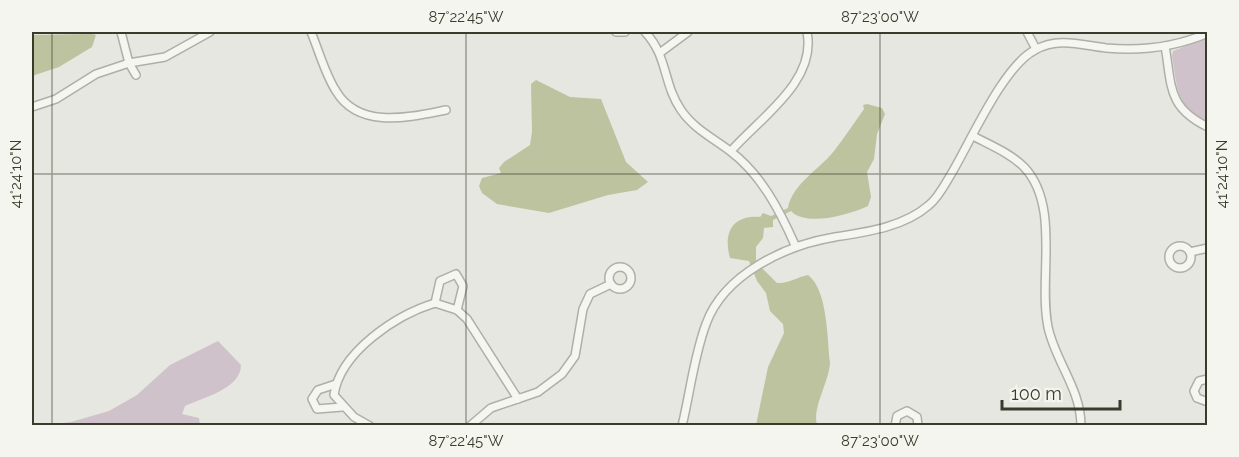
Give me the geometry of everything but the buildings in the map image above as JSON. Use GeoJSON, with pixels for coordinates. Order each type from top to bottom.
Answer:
{"type":"FeatureCollection","features":[{"type":"Feature","properties":{"kind":"street"},"geometry":{"type":"LineString","coordinates":[[121,32],[129,63],[136,75]]}},
{"type":"Feature","properties":{"kind":"street"},"geometry":{"type":"LineString","coordinates":[[32,107],[56,99],[96,74],[129,63],[165,57],[210,32]]}},
{"type":"Feature","properties":{"kind":"street"},"geometry":{"type":"LineString","coordinates":[[311,32],[335,90],[343,102],[357,112],[385,118],[405,118],[446,110]]}},
{"type":"Feature","properties":{"kind":"street"},"geometry":{"type":"LineString","coordinates":[[616,32],[625,32]]}},
{"type":"Feature","properties":{"kind":"street"},"geometry":{"type":"LineString","coordinates":[[645,32],[661,52],[669,85],[682,112],[705,135],[731,151],[762,185],[774,202],[795,245]]}},
{"type":"Feature","properties":{"kind":"street"},"geometry":{"type":"LineString","coordinates":[[661,52],[688,32]]}},
{"type":"Feature","properties":{"kind":"street"},"geometry":{"type":"LineString","coordinates":[[731,151],[798,79],[808,52],[807,32]]}},
{"type":"Feature","properties":{"kind":"street"},"geometry":{"type":"LineString","coordinates":[[1027,32],[1036,49]]}},
{"type":"Feature","properties":{"kind":"street"},"geometry":{"type":"LineString","coordinates":[[682,426],[706,324],[720,298],[771,256],[795,245],[890,225],[930,205],[939,194],[973,136],[1006,75],[1023,56],[1036,49],[1064,42],[1106,48],[1165,46],[1208,33]]}},
{"type":"Feature","properties":{"kind":"street"},"geometry":{"type":"LineString","coordinates":[[1165,46],[1174,100],[1187,116],[1208,127]]}},
{"type":"Feature","properties":{"kind":"street"},"geometry":{"type":"LineString","coordinates":[[973,136],[1018,163],[1032,178],[1040,194],[1044,214],[1047,325],[1056,352],[1073,387],[1081,426]]}},
{"type":"Feature","properties":{"kind":"street"},"geometry":{"type":"LineString","coordinates":[[1190,252],[1208,248]]}},
{"type":"Feature","properties":{"kind":"street"},"geometry":{"type":"LineString","coordinates":[[435,303],[441,281],[456,274],[463,286],[457,310]]}},
{"type":"Feature","properties":{"kind":"street"},"geometry":{"type":"LineString","coordinates":[[470,426],[491,408],[538,392],[562,374],[575,356],[583,309],[590,294],[611,284]]}},
{"type":"Feature","properties":{"kind":"street"},"geometry":{"type":"LineString","coordinates":[[370,426],[354,417],[342,406],[334,396],[336,384],[355,354],[372,339],[398,318],[435,303],[457,310],[467,319],[518,399]]}},
{"type":"Feature","properties":{"kind":"street"},"geometry":{"type":"LineString","coordinates":[[1208,379],[1199,381],[1194,391],[1197,398],[1208,402]]}},
{"type":"Feature","properties":{"kind":"street"},"geometry":{"type":"LineString","coordinates":[[336,384],[318,390],[312,399],[317,409],[342,406]]}},
{"type":"Feature","properties":{"kind":"street"},"geometry":{"type":"LineString","coordinates":[[895,426],[897,416],[907,411],[917,417],[918,426]]}},
{"type":"Feature","properties":{"kind":"shaded area"},"geometry":{"type":"Polygon","coordinates":[[[32,35],[96,35],[92,47],[59,67],[32,76],[32,35]]]}},
{"type":"Feature","properties":{"kind":"shaded area"},"geometry":{"type":"Polygon","coordinates":[[[1207,38],[1207,121],[1197,117],[1184,104],[1177,85],[1172,56],[1173,51],[1207,38]]]}},
{"type":"Feature","properties":{"kind":"shaded area"},"geometry":{"type":"Polygon","coordinates":[[[536,80],[570,97],[601,99],[626,162],[648,182],[637,190],[608,195],[549,213],[497,204],[482,193],[479,186],[482,178],[501,173],[499,168],[504,162],[530,145],[531,84],[536,80]]]}},
{"type":"Feature","properties":{"kind":"shaded area"},"geometry":{"type":"Polygon","coordinates":[[[863,105],[882,108],[885,114],[877,134],[874,159],[867,172],[871,197],[868,206],[839,216],[817,219],[798,216],[791,211],[773,220],[773,227],[764,228],[763,238],[756,247],[756,262],[777,283],[808,275],[815,282],[823,303],[830,363],[817,411],[817,425],[756,425],[768,367],[784,333],[783,324],[770,311],[766,293],[757,281],[749,261],[730,258],[729,234],[732,227],[743,219],[760,217],[763,213],[771,216],[788,208],[800,184],[834,151],[864,109],[863,105]]]}},
{"type":"Feature","properties":{"kind":"shaded area"},"geometry":{"type":"Polygon","coordinates":[[[218,341],[241,365],[235,380],[228,386],[185,406],[182,414],[199,418],[200,425],[44,425],[71,422],[109,411],[137,395],[170,365],[218,341]]]}}]}
